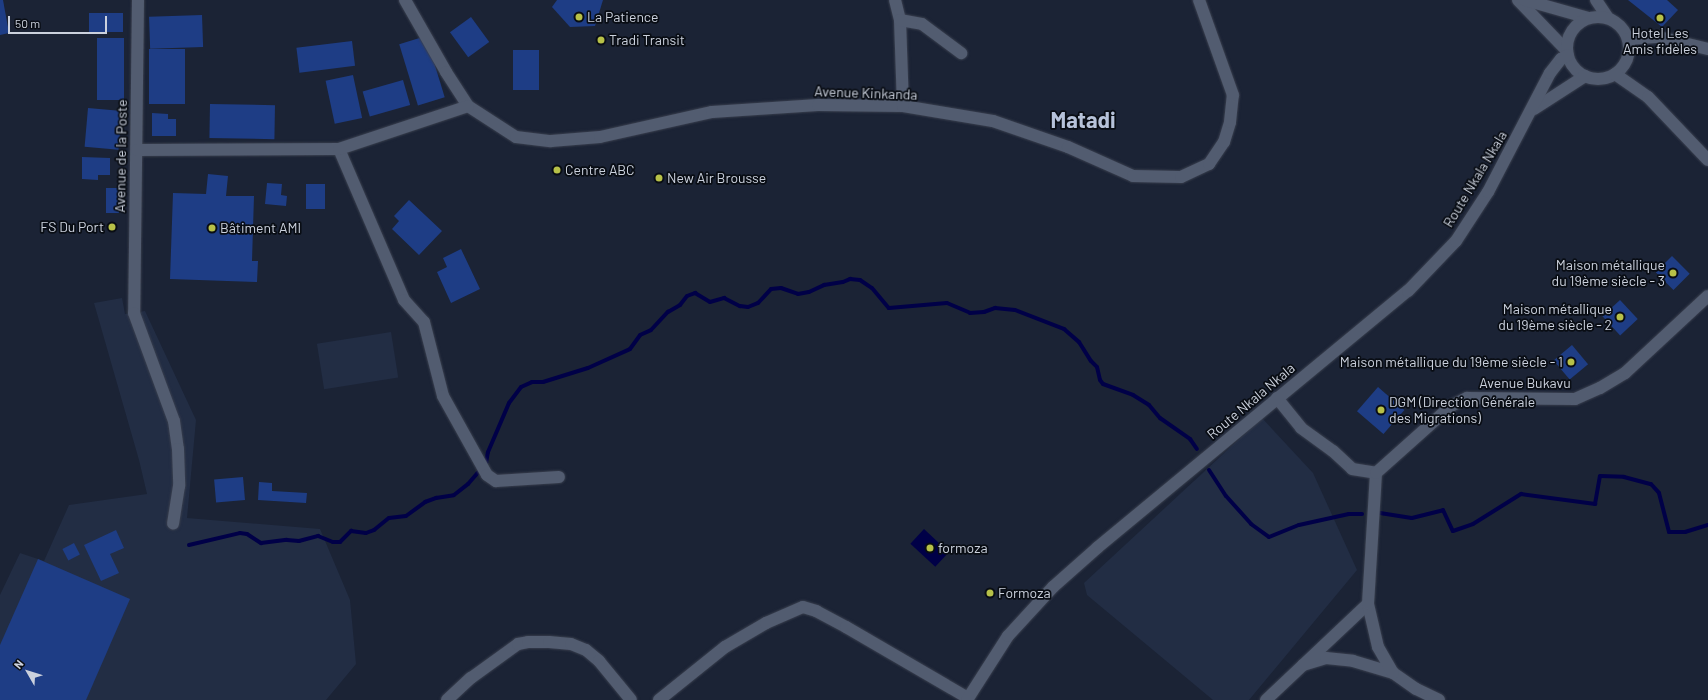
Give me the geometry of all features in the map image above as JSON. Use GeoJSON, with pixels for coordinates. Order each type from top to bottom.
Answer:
{"type":"FeatureCollection","features":[{"type":"Feature","properties":{"kind":"street","name":"Avenue de la Poste"},"geometry":{"type":"LineString","coordinates":[[138,0],[134,313],[171,408],[177,434],[179,486],[172,524]]}},
{"type":"Feature","properties":{"kind":"street","name":"Avenue Kinkanda"},"geometry":{"type":"LineString","coordinates":[[405,0],[446,72],[468,106],[516,137],[552,141],[600,138],[712,112],[818,105],[903,106],[993,121],[1068,147],[1133,176],[1181,177],[1209,164],[1224,142],[1230,122],[1233,95],[1199,0]]}},
{"type":"Feature","properties":{"kind":"street"},"geometry":{"type":"LineString","coordinates":[[895,0],[900,20],[903,106]]}},
{"type":"Feature","properties":{"kind":"street"},"geometry":{"type":"LineString","coordinates":[[1518,0],[1567,53],[1576,70],[1585,76],[1595,79],[1606,78],[1615,74],[1624,64],[1629,52],[1628,39],[1624,30],[1617,22],[1598,16],[1588,18],[1579,23],[1572,31],[1568,40],[1567,53]]}},
{"type":"Feature","properties":{"kind":"street"},"geometry":{"type":"LineString","coordinates":[[1525,0],[1588,18]]}},
{"type":"Feature","properties":{"kind":"street"},"geometry":{"type":"LineString","coordinates":[[1596,0],[1608,18]]}},
{"type":"Feature","properties":{"kind":"street"},"geometry":{"type":"LineString","coordinates":[[900,20],[922,24],[961,53]]}},
{"type":"Feature","properties":{"kind":"street"},"geometry":{"type":"LineString","coordinates":[[1628,39],[1659,37],[1708,49]]}},
{"type":"Feature","properties":{"kind":"street","name":"Route Nkala Nkala"},"geometry":{"type":"LineString","coordinates":[[968,699],[1008,636],[1053,587],[1098,547],[1408,291],[1456,241],[1488,192],[1555,65],[1567,53]]}},
{"type":"Feature","properties":{"kind":"street"},"geometry":{"type":"LineString","coordinates":[[1615,74],[1648,97],[1708,160]]}},
{"type":"Feature","properties":{"kind":"street"},"geometry":{"type":"LineString","coordinates":[[1533,109],[1562,89],[1585,76]]}},
{"type":"Feature","properties":{"kind":"street"},"geometry":{"type":"LineString","coordinates":[[137,150],[339,149],[468,106]]}},
{"type":"Feature","properties":{"kind":"street"},"geometry":{"type":"LineString","coordinates":[[339,149],[404,300],[424,322],[443,396],[487,475],[496,481],[559,477]]}},
{"type":"Feature","properties":{"kind":"street","name":"Avenue Bukavu"},"geometry":{"type":"LineString","coordinates":[[1376,473],[1451,406],[1467,398],[1574,399],[1600,388],[1625,373],[1708,296]]}},
{"type":"Feature","properties":{"kind":"street"},"geometry":{"type":"LineString","coordinates":[[1277,398],[1301,428],[1333,451],[1352,469],[1376,473],[1368,604],[1378,647],[1393,673]]}},
{"type":"Feature","properties":{"kind":"street"},"geometry":{"type":"LineString","coordinates":[[1266,700],[1368,604]]}},
{"type":"Feature","properties":{"kind":"street"},"geometry":{"type":"LineString","coordinates":[[659,700],[725,647],[766,623],[803,607],[816,611],[846,627],[968,699]]}},
{"type":"Feature","properties":{"kind":"street"},"geometry":{"type":"LineString","coordinates":[[447,700],[471,678],[518,644],[528,642],[549,642],[571,644],[586,650],[599,660],[631,700]]}},
{"type":"Feature","properties":{"kind":"street"},"geometry":{"type":"LineString","coordinates":[[1300,667],[1326,658],[1352,661],[1393,673],[1416,689],[1439,700]]}},
{"type":"Feature","properties":{"kind":"shaded area"},"geometry":{"type":"Polygon","coordinates":[[[122,298],[125,314],[145,311],[196,420],[187,518],[320,529],[350,600],[356,664],[326,700],[0,700],[0,595],[20,553],[44,561],[69,505],[147,494],[139,460],[94,303],[122,298]]]}},
{"type":"Feature","properties":{"kind":"shaded area"},"geometry":{"type":"Polygon","coordinates":[[[391,332],[398,377],[324,389],[317,344],[391,332]]]}},
{"type":"Feature","properties":{"kind":"shaded area"},"geometry":{"type":"Polygon","coordinates":[[[1262,418],[1313,473],[1357,570],[1249,700],[1213,700],[1087,595],[1084,583],[1262,418]]]}},
{"type":"Feature","properties":{"kind":"shaded area","name":"formoza"},"geometry":{"type":"Polygon","coordinates":[[[924,529],[949,552],[935,567],[910,544],[924,529]]]}},
{"type":"Feature","properties":{"kind":"building"},"geometry":{"type":"Polygon","coordinates":[[[0,0],[3,0],[9,33],[0,35],[0,0]]]}},
{"type":"Feature","properties":{"kind":"building","name":"La Patience"},"geometry":{"type":"Polygon","coordinates":[[[557,0],[603,0],[595,26],[570,27],[552,7],[557,0]]]}},
{"type":"Feature","properties":{"kind":"building","name":"Hotel Les Amis fidèles"},"geometry":{"type":"Polygon","coordinates":[[[1628,0],[1667,0],[1678,10],[1662,27],[1628,0]]]}},
{"type":"Feature","properties":{"kind":"building"},"geometry":{"type":"Polygon","coordinates":[[[89,13],[123,13],[123,32],[89,32],[89,13]]]}},
{"type":"Feature","properties":{"kind":"building"},"geometry":{"type":"Polygon","coordinates":[[[202,15],[203,47],[150,49],[149,17],[202,15]]]}},
{"type":"Feature","properties":{"kind":"building"},"geometry":{"type":"Polygon","coordinates":[[[471,17],[489,42],[468,57],[450,32],[471,17]]]}},
{"type":"Feature","properties":{"kind":"building"},"geometry":{"type":"Polygon","coordinates":[[[426,36],[445,97],[418,105],[399,44],[426,36]]]}},
{"type":"Feature","properties":{"kind":"building"},"geometry":{"type":"Polygon","coordinates":[[[97,38],[124,38],[124,100],[97,100],[97,38]]]}},
{"type":"Feature","properties":{"kind":"building"},"geometry":{"type":"Polygon","coordinates":[[[352,41],[355,66],[299,73],[296,48],[352,41]]]}},
{"type":"Feature","properties":{"kind":"building"},"geometry":{"type":"Polygon","coordinates":[[[149,49],[185,49],[185,104],[149,104],[149,49]]]}},
{"type":"Feature","properties":{"kind":"building"},"geometry":{"type":"Polygon","coordinates":[[[513,50],[539,50],[539,90],[513,90],[513,50]]]}},
{"type":"Feature","properties":{"kind":"building"},"geometry":{"type":"Polygon","coordinates":[[[353,75],[362,118],[335,124],[326,81],[353,75]]]}},
{"type":"Feature","properties":{"kind":"building"},"geometry":{"type":"Polygon","coordinates":[[[403,80],[410,105],[370,117],[363,92],[403,80]]]}},
{"type":"Feature","properties":{"kind":"building"},"geometry":{"type":"Polygon","coordinates":[[[210,104],[275,105],[274,139],[209,138],[210,104]]]}},
{"type":"Feature","properties":{"kind":"building"},"geometry":{"type":"Polygon","coordinates":[[[88,108],[122,111],[118,150],[85,147],[88,108]]]}},
{"type":"Feature","properties":{"kind":"building"},"geometry":{"type":"Polygon","coordinates":[[[152,113],[168,114],[168,119],[176,119],[176,136],[152,136],[152,113]]]}},
{"type":"Feature","properties":{"kind":"building"},"geometry":{"type":"Polygon","coordinates":[[[82,157],[110,158],[110,175],[98,175],[98,180],[82,179],[82,157]]]}},
{"type":"Feature","properties":{"kind":"building","name":"Bâtiment AMI"},"geometry":{"type":"Polygon","coordinates":[[[208,174],[228,176],[226,196],[254,196],[252,261],[258,261],[257,282],[170,279],[173,193],[206,194],[208,174]]]}},
{"type":"Feature","properties":{"kind":"building"},"geometry":{"type":"Polygon","coordinates":[[[267,183],[282,184],[281,195],[287,196],[286,206],[265,204],[267,183]]]}},
{"type":"Feature","properties":{"kind":"building"},"geometry":{"type":"Polygon","coordinates":[[[306,184],[325,184],[325,209],[306,209],[306,184]]]}},
{"type":"Feature","properties":{"kind":"building"},"geometry":{"type":"Polygon","coordinates":[[[106,188],[119,188],[119,213],[106,213],[106,188]]]}},
{"type":"Feature","properties":{"kind":"building"},"geometry":{"type":"Polygon","coordinates":[[[409,200],[442,231],[419,255],[392,229],[399,221],[394,216],[409,200]]]}},
{"type":"Feature","properties":{"kind":"building"},"geometry":{"type":"Polygon","coordinates":[[[461,249],[480,289],[451,303],[437,272],[447,267],[443,258],[461,249]]]}},
{"type":"Feature","properties":{"kind":"building","name":"Maison métallique du 19ème siècle - 3"},"geometry":{"type":"Polygon","coordinates":[[[1672,256],[1690,274],[1673,290],[1656,272],[1672,256]]]}},
{"type":"Feature","properties":{"kind":"building","name":"Maison métallique du 19ème siècle - 2"},"geometry":{"type":"Polygon","coordinates":[[[1620,300],[1638,319],[1620,335],[1602,316],[1620,300]]]}},
{"type":"Feature","properties":{"kind":"building","name":"Maison métallique du 19ème siècle - 1"},"geometry":{"type":"Polygon","coordinates":[[[1572,345],[1588,364],[1570,380],[1554,360],[1572,345]]]}},
{"type":"Feature","properties":{"kind":"building","name":"DGM (Direction Générale des Migrations)"},"geometry":{"type":"Polygon","coordinates":[[[1378,387],[1404,410],[1383,434],[1357,411],[1378,387]]]}},
{"type":"Feature","properties":{"kind":"building"},"geometry":{"type":"Polygon","coordinates":[[[243,477],[245,500],[216,502],[214,480],[243,477]]]}},
{"type":"Feature","properties":{"kind":"building"},"geometry":{"type":"Polygon","coordinates":[[[259,482],[272,483],[272,491],[307,493],[306,503],[258,500],[259,482]]]}},
{"type":"Feature","properties":{"kind":"building"},"geometry":{"type":"Polygon","coordinates":[[[116,530],[124,548],[110,554],[119,573],[101,581],[84,545],[116,530]]]}},
{"type":"Feature","properties":{"kind":"building"},"geometry":{"type":"Polygon","coordinates":[[[74,543],[80,555],[68,560],[62,549],[74,543]]]}},
{"type":"Feature","properties":{"kind":"building"},"geometry":{"type":"Polygon","coordinates":[[[38,559],[130,599],[86,700],[0,700],[0,645],[38,559]]]}},
{"type":"Feature","properties":{"kind":"waterway"},"geometry":{"type":"LineString","coordinates":[[189,545],[240,533],[247,534],[261,543],[287,540],[299,541],[318,536],[333,542],[340,542],[351,531],[366,533],[374,530],[389,518],[406,516],[425,502],[436,498],[454,495],[468,484],[486,463],[488,452],[509,403],[521,387],[532,382],[543,382],[588,368],[630,349],[640,335],[651,330],[668,312],[680,305],[687,296],[695,293],[710,302],[724,298],[740,306],[748,307],[758,303],[771,289],[781,288],[798,294],[809,292],[824,285],[843,282],[850,279],[860,280],[872,288],[889,308],[947,303],[970,313],[984,312],[995,308],[1015,310],[1064,329],[1079,342],[1091,361],[1097,367],[1100,380],[1103,384],[1133,395],[1149,405],[1160,418],[1190,439],[1197,449]]}},
{"type":"Feature","properties":{"kind":"waterway"},"geometry":{"type":"LineString","coordinates":[[1209,470],[1226,496],[1251,524],[1269,537],[1299,525],[1349,514],[1362,514]]}},
{"type":"Feature","properties":{"kind":"waterway"},"geometry":{"type":"LineString","coordinates":[[1380,513],[1412,518],[1443,510],[1453,531],[1473,524],[1521,494],[1595,504],[1600,476],[1624,477],[1651,484],[1659,493],[1669,532],[1685,532],[1708,525]]}},
{"type":"Feature","properties":{"kind":"place","name":"La Patience"},"geometry":{"type":"Point","coordinates":[579,17]}},
{"type":"Feature","properties":{"kind":"place","name":"Hotel Les Amis fidèles"},"geometry":{"type":"Point","coordinates":[1660,18]}},
{"type":"Feature","properties":{"kind":"place","name":"Tradi Transit"},"geometry":{"type":"Point","coordinates":[601,40]}},
{"type":"Feature","properties":{"kind":"place","name":"Centre ABC"},"geometry":{"type":"Point","coordinates":[557,170]}},
{"type":"Feature","properties":{"kind":"place","name":"New Air Brousse"},"geometry":{"type":"Point","coordinates":[659,178]}},
{"type":"Feature","properties":{"kind":"place","name":"FS Du Port"},"geometry":{"type":"Point","coordinates":[112,227]}},
{"type":"Feature","properties":{"kind":"place","name":"Bâtiment AMI"},"geometry":{"type":"Point","coordinates":[212,228]}},
{"type":"Feature","properties":{"kind":"place","name":"Maison métallique du 19ème siècle - 3"},"geometry":{"type":"Point","coordinates":[1673,273]}},
{"type":"Feature","properties":{"kind":"place","name":"Maison métallique du 19ème siècle - 2"},"geometry":{"type":"Point","coordinates":[1620,317]}},
{"type":"Feature","properties":{"kind":"place","name":"Maison métallique du 19ème siècle - 1"},"geometry":{"type":"Point","coordinates":[1571,362]}},
{"type":"Feature","properties":{"kind":"place","name":"DGM (Direction Générale des Migrations)"},"geometry":{"type":"Point","coordinates":[1381,410]}},
{"type":"Feature","properties":{"kind":"place","name":"formoza"},"geometry":{"type":"Point","coordinates":[930,548]}},
{"type":"Feature","properties":{"kind":"place","name":"Formoza"},"geometry":{"type":"Point","coordinates":[990,593]}},
{"type":"Feature","properties":{"kind":"district","name":"Matadi"},"geometry":{"type":"Point","coordinates":[1083,120]}}]}
